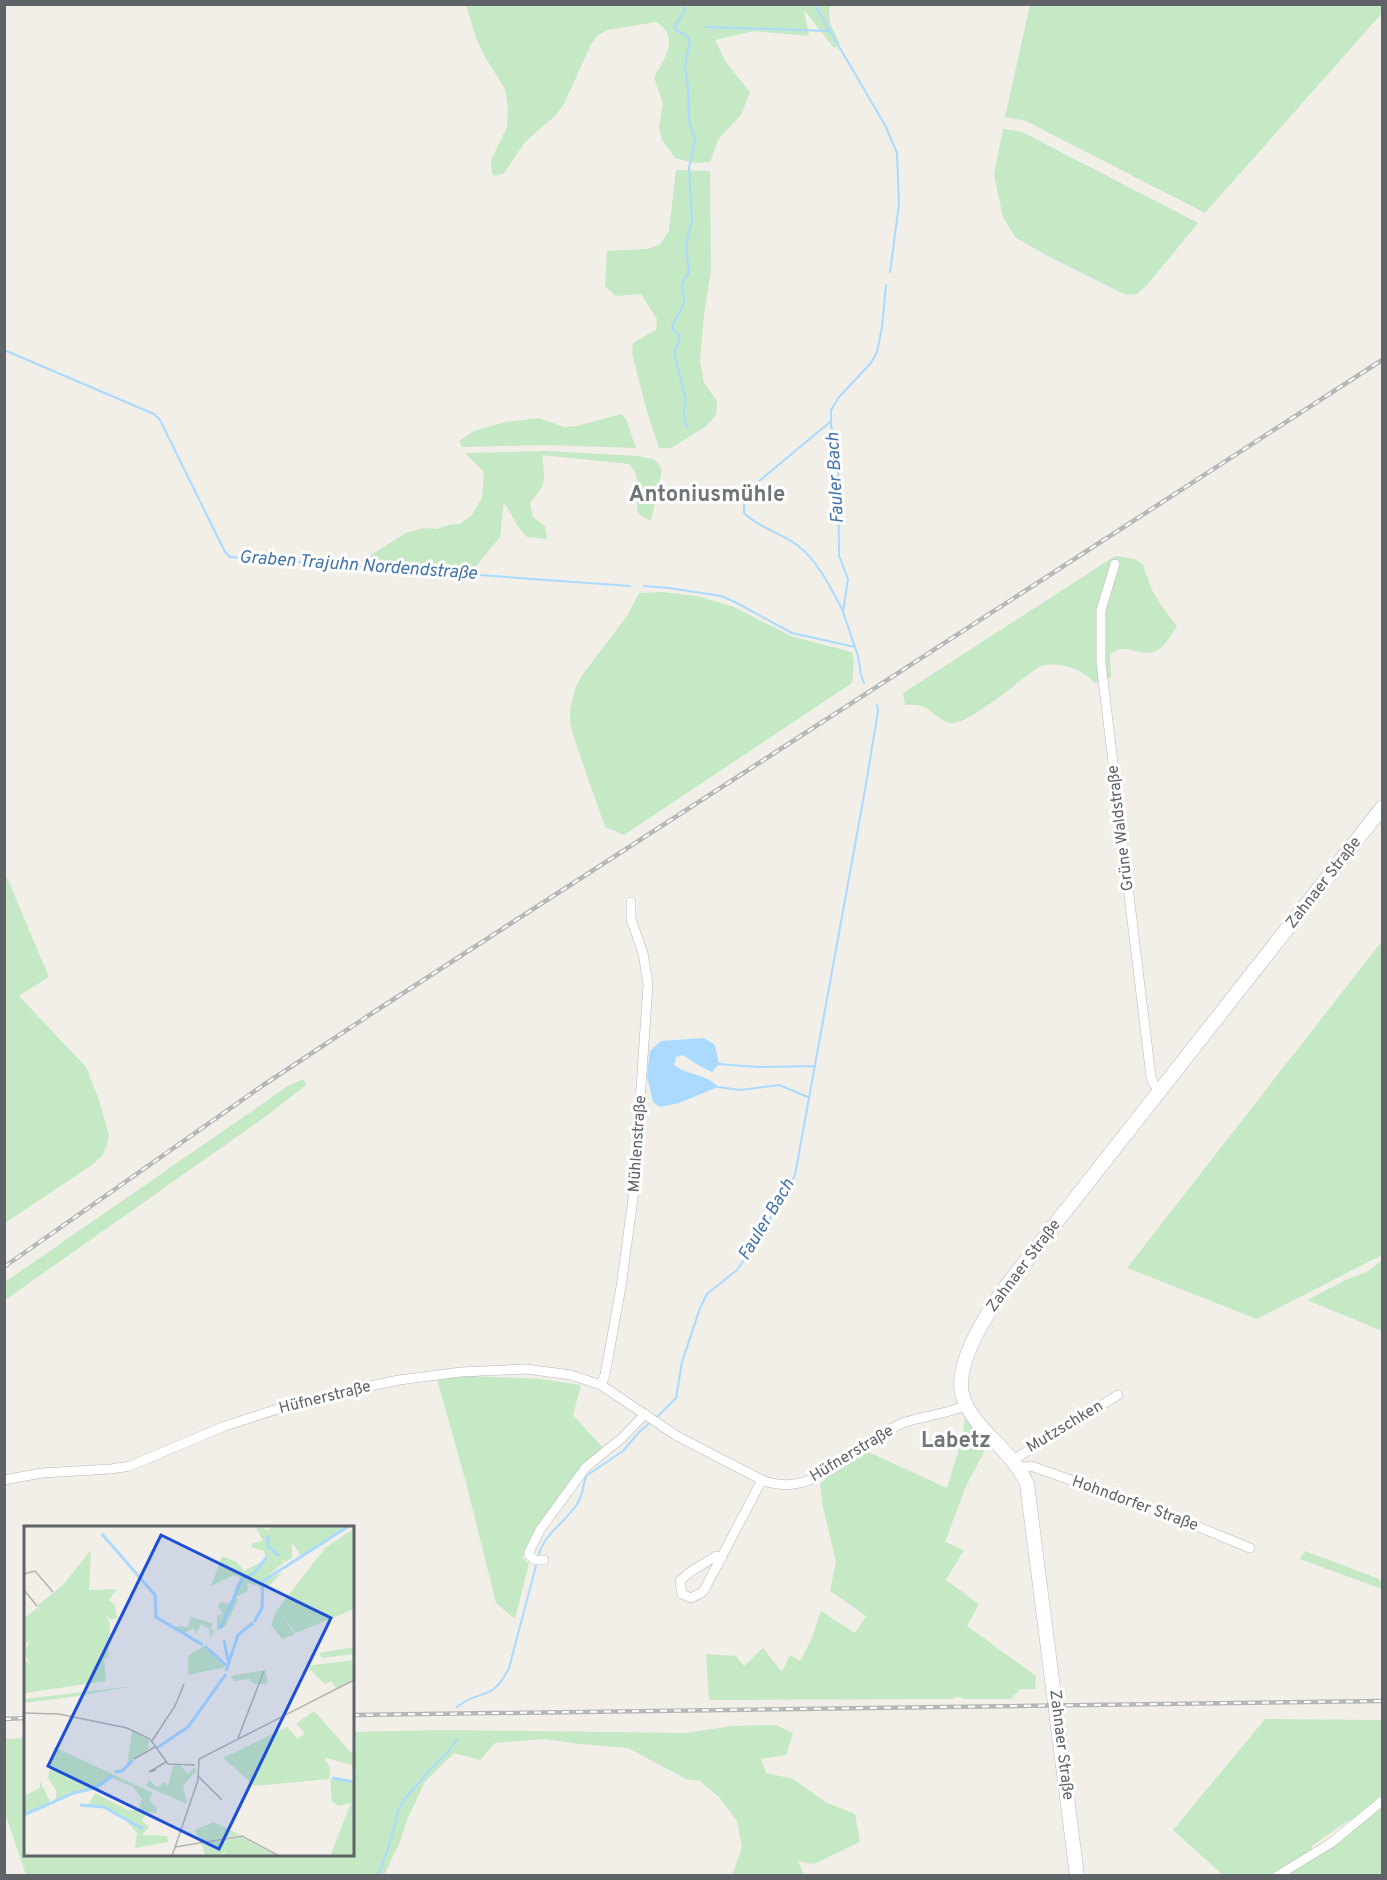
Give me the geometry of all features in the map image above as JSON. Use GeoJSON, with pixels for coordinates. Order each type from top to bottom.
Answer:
{"type":"FeatureCollection","features":[{"type":"Feature","properties":{"kind":"main road","name":"Zahnaer Straße"},"geometry":{"type":"LineString","coordinates":[[1077,1875],[1027,1484],[1016,1464],[978,1424],[966,1406],[961,1391],[962,1371],[991,1308],[1012,1279],[1383,808]]}},
{"type":"Feature","properties":{"kind":"street","name":"Grüne Waldstraße"},"geometry":{"type":"LineString","coordinates":[[1114,564],[1101,610],[1101,663],[1151,1077],[1160,1091]]}},
{"type":"Feature","properties":{"kind":"street","name":"Mühlenstraße"},"geometry":{"type":"LineString","coordinates":[[601,1385],[621,1287],[634,1191],[642,1081],[648,984],[643,953],[631,919],[631,902]]}},
{"type":"Feature","properties":{"kind":"street","name":"Hüfnerstraße"},"geometry":{"type":"LineString","coordinates":[[4,1480],[42,1473],[130,1466],[208,1432],[290,1405],[399,1380],[480,1371],[526,1369],[571,1375],[601,1385],[687,1442],[762,1480],[777,1485],[803,1483],[830,1469],[903,1423],[966,1406]]}},
{"type":"Feature","properties":{"kind":"street","name":"Mutzschken"},"geometry":{"type":"LineString","coordinates":[[1016,1464],[1118,1395]]}},
{"type":"Feature","properties":{"kind":"street"},"geometry":{"type":"LineString","coordinates":[[544,1560],[535,1560],[529,1552],[540,1530],[565,1494],[586,1467],[646,1415]]}},
{"type":"Feature","properties":{"kind":"street","name":"Hohndorfer Straße"},"geometry":{"type":"LineString","coordinates":[[1016,1464],[1042,1469],[1167,1514],[1250,1548]]}},
{"type":"Feature","properties":{"kind":"street"},"geometry":{"type":"LineString","coordinates":[[722,1558],[716,1556],[680,1581],[682,1594],[691,1598],[704,1593],[722,1558],[762,1480]]}},
{"type":"Feature","properties":{"kind":"street"},"geometry":{"type":"LineString","coordinates":[[1277,1875],[1331,1843],[1383,1801]]}},
{"type":"Feature","properties":{"kind":"green space"},"geometry":{"type":"Polygon","coordinates":[[[1382,4],[1382,13],[1205,213],[1026,121],[1005,117],[1030,5],[1382,4]]]}},
{"type":"Feature","properties":{"kind":"green space"},"geometry":{"type":"Polygon","coordinates":[[[466,5],[833,5],[829,8],[830,23],[840,44],[834,48],[804,10],[809,36],[754,31],[715,40],[725,61],[750,92],[741,115],[719,138],[710,162],[694,163],[675,158],[662,140],[659,127],[663,103],[654,78],[666,56],[668,34],[656,22],[607,30],[597,36],[591,44],[564,104],[556,115],[525,142],[504,173],[496,176],[492,174],[491,160],[507,127],[508,107],[505,89],[476,38],[466,5]]]}},
{"type":"Feature","properties":{"kind":"green space"},"geometry":{"type":"Polygon","coordinates":[[[1003,129],[1022,132],[1198,223],[1147,285],[1137,294],[1126,295],[1015,237],[1003,217],[994,175],[1003,129]]]}},
{"type":"Feature","properties":{"kind":"green space"},"geometry":{"type":"Polygon","coordinates":[[[676,170],[710,171],[711,270],[700,361],[704,383],[717,401],[716,415],[705,427],[671,448],[659,448],[632,353],[633,343],[656,330],[657,319],[641,294],[616,296],[605,286],[607,251],[648,249],[660,244],[669,231],[676,170]]]}},
{"type":"Feature","properties":{"kind":"green space"},"geometry":{"type":"Polygon","coordinates":[[[621,414],[626,419],[636,448],[546,445],[462,447],[459,441],[474,431],[505,422],[539,418],[564,427],[577,426],[621,414]]]}},
{"type":"Feature","properties":{"kind":"green space"},"geometry":{"type":"Polygon","coordinates":[[[546,451],[653,459],[662,470],[651,521],[639,515],[637,477],[629,464],[542,455],[544,481],[530,503],[533,517],[545,526],[547,539],[527,537],[520,530],[504,502],[500,537],[473,570],[361,561],[406,533],[424,528],[437,529],[459,524],[471,516],[482,498],[484,472],[465,453],[546,451]]]}},
{"type":"Feature","properties":{"kind":"green space"},"geometry":{"type":"Polygon","coordinates":[[[1115,556],[1135,559],[1143,565],[1153,592],[1177,626],[1162,647],[1146,653],[1129,649],[1117,650],[1110,654],[1111,677],[1095,683],[1083,673],[1069,667],[1055,664],[1040,666],[996,700],[959,722],[944,721],[921,706],[905,705],[903,693],[1115,556]]]}},
{"type":"Feature","properties":{"kind":"green space"},"geometry":{"type":"Polygon","coordinates":[[[662,592],[697,596],[734,607],[793,637],[852,652],[854,662],[852,683],[624,835],[605,827],[575,741],[570,723],[570,709],[576,686],[583,674],[627,616],[639,593],[662,592]]]}},
{"type":"Feature","properties":{"kind":"green space"},"geometry":{"type":"Polygon","coordinates":[[[5,873],[49,977],[19,996],[86,1067],[109,1135],[102,1156],[92,1165],[5,1223],[5,873]]]}},
{"type":"Feature","properties":{"kind":"green space"},"geometry":{"type":"Polygon","coordinates":[[[1382,941],[1382,1255],[1257,1319],[1127,1268],[1382,941]]]}},
{"type":"Feature","properties":{"kind":"green space"},"geometry":{"type":"Polygon","coordinates":[[[304,1079],[306,1085],[269,1114],[5,1300],[5,1282],[288,1086],[304,1079]]]}},
{"type":"Feature","properties":{"kind":"green space"},"geometry":{"type":"Polygon","coordinates":[[[1382,1260],[1382,1331],[1307,1300],[1367,1272],[1382,1260]]]}},
{"type":"Feature","properties":{"kind":"green space"},"geometry":{"type":"Polygon","coordinates":[[[473,1376],[541,1379],[581,1385],[573,1415],[603,1448],[568,1485],[522,1558],[529,1563],[515,1619],[496,1603],[437,1379],[473,1376]]]}},
{"type":"Feature","properties":{"kind":"green space"},"geometry":{"type":"Polygon","coordinates":[[[965,1417],[985,1438],[985,1450],[966,1486],[945,1542],[964,1550],[946,1580],[979,1604],[967,1626],[1036,1676],[1035,1689],[1020,1689],[1011,1699],[954,1697],[954,1699],[709,1700],[706,1654],[736,1656],[744,1666],[763,1648],[782,1672],[790,1655],[800,1661],[812,1638],[821,1611],[855,1633],[866,1616],[830,1591],[836,1562],[820,1484],[866,1451],[947,1488],[963,1436],[965,1417]]]}},
{"type":"Feature","properties":{"kind":"green space"},"geometry":{"type":"Polygon","coordinates":[[[1305,1551],[1377,1578],[1382,1582],[1382,1589],[1300,1559],[1305,1551]]]}},
{"type":"Feature","properties":{"kind":"green space"},"geometry":{"type":"Polygon","coordinates":[[[1265,1719],[1382,1720],[1382,1795],[1358,1817],[1346,1822],[1312,1846],[1310,1852],[1269,1875],[1223,1875],[1173,1830],[1265,1719]]]}},
{"type":"Feature","properties":{"kind":"green space"},"geometry":{"type":"Polygon","coordinates":[[[776,1725],[793,1733],[786,1755],[761,1759],[766,1773],[793,1779],[825,1802],[855,1814],[860,1842],[814,1864],[798,1861],[804,1875],[732,1875],[742,1848],[737,1821],[720,1798],[700,1781],[686,1779],[628,1748],[544,1739],[495,1743],[480,1760],[454,1753],[425,1782],[384,1875],[26,1875],[5,1813],[5,1739],[24,1738],[24,1856],[354,1856],[354,1732],[444,1730],[686,1733],[732,1726],[776,1725]]]}},
{"type":"Feature","properties":{"kind":"green space"},"geometry":{"type":"Polygon","coordinates":[[[1382,1805],[1382,1875],[1283,1876],[1382,1805]]]}},
{"type":"Feature","properties":{"kind":"water"},"geometry":{"type":"Polygon","coordinates":[[[704,1038],[715,1045],[719,1064],[712,1072],[683,1055],[676,1057],[674,1065],[709,1079],[718,1087],[679,1103],[660,1107],[653,1102],[647,1076],[650,1051],[661,1041],[704,1038]]]}},
{"type":"Feature","properties":{"kind":"waterway"},"geometry":{"type":"LineString","coordinates":[[685,4],[684,12],[675,26],[676,30],[687,36],[690,41],[685,66],[689,121],[695,140],[689,168],[692,220],[686,248],[689,272],[683,282],[683,306],[672,326],[680,340],[675,350],[675,357],[686,400],[684,414],[687,427]]}},
{"type":"Feature","properties":{"kind":"waterway","name":"Fauler Bach"},"geometry":{"type":"LineString","coordinates":[[814,4],[885,125],[897,153],[899,204],[890,272]]}},
{"type":"Feature","properties":{"kind":"waterway"},"geometry":{"type":"LineString","coordinates":[[706,27],[828,31]]}},
{"type":"Feature","properties":{"kind":"waterway","name":"Fauler Bach"},"geometry":{"type":"LineString","coordinates":[[864,683],[858,656],[843,612],[848,579],[839,556],[838,450],[831,426],[831,410],[839,397],[871,363],[877,352],[886,285]]}},
{"type":"Feature","properties":{"kind":"waterway","name":"Graben Trajuhn Nordendstraße"},"geometry":{"type":"LineString","coordinates":[[4,350],[154,414],[160,420],[225,552],[230,557],[630,586]]}},
{"type":"Feature","properties":{"kind":"waterway"},"geometry":{"type":"LineString","coordinates":[[758,482],[830,422]]}},
{"type":"Feature","properties":{"kind":"waterway"},"geometry":{"type":"LineString","coordinates":[[752,490],[744,503],[744,513],[756,523],[791,541],[804,551],[823,575],[843,611]]}},
{"type":"Feature","properties":{"kind":"waterway","name":"Graben Trajuhn Nordendstraße"},"geometry":{"type":"LineString","coordinates":[[644,586],[721,596],[792,633],[855,647]]}},
{"type":"Feature","properties":{"kind":"waterway","name":"Fauler Bach"},"geometry":{"type":"LineString","coordinates":[[656,1418],[676,1398],[682,1362],[707,1294],[737,1270],[795,1175],[865,790],[878,711],[877,705]]}},
{"type":"Feature","properties":{"kind":"waterway"},"geometry":{"type":"LineString","coordinates":[[719,1064],[757,1067],[814,1066]]}},
{"type":"Feature","properties":{"kind":"waterway"},"geometry":{"type":"LineString","coordinates":[[718,1087],[740,1090],[779,1085],[808,1097]]}},
{"type":"Feature","properties":{"kind":"waterway","name":"Fauler Bach"},"geometry":{"type":"LineString","coordinates":[[538,1557],[545,1541],[579,1501],[586,1476],[623,1451],[652,1421]]}},
{"type":"Feature","properties":{"kind":"waterway","name":"Fauler Bach"},"geometry":{"type":"LineString","coordinates":[[457,1707],[465,1701],[491,1691],[503,1679],[509,1668],[537,1562]]}},
{"type":"Feature","properties":{"kind":"waterway","name":"Fauler Bach"},"geometry":{"type":"LineString","coordinates":[[376,1876],[381,1868],[403,1801],[457,1739]]}},
{"type":"Feature","properties":{"kind":"railway"},"geometry":{"type":"LineString","coordinates":[[4,1267],[262,1086],[377,1010],[1382,360]]}},
{"type":"Feature","properties":{"kind":"railway"},"geometry":{"type":"LineString","coordinates":[[354,1715],[1382,1701]]}},
{"type":"Feature","properties":{"kind":"railway"},"geometry":{"type":"LineString","coordinates":[[4,1719],[24,1718]]}},
{"type":"Feature","properties":{"kind":"district","name":"Antoniusmühle"},"geometry":{"type":"Point","coordinates":[707,495]}},
{"type":"Feature","properties":{"kind":"district","name":"Labetz"},"geometry":{"type":"Point","coordinates":[956,1441]}}]}
